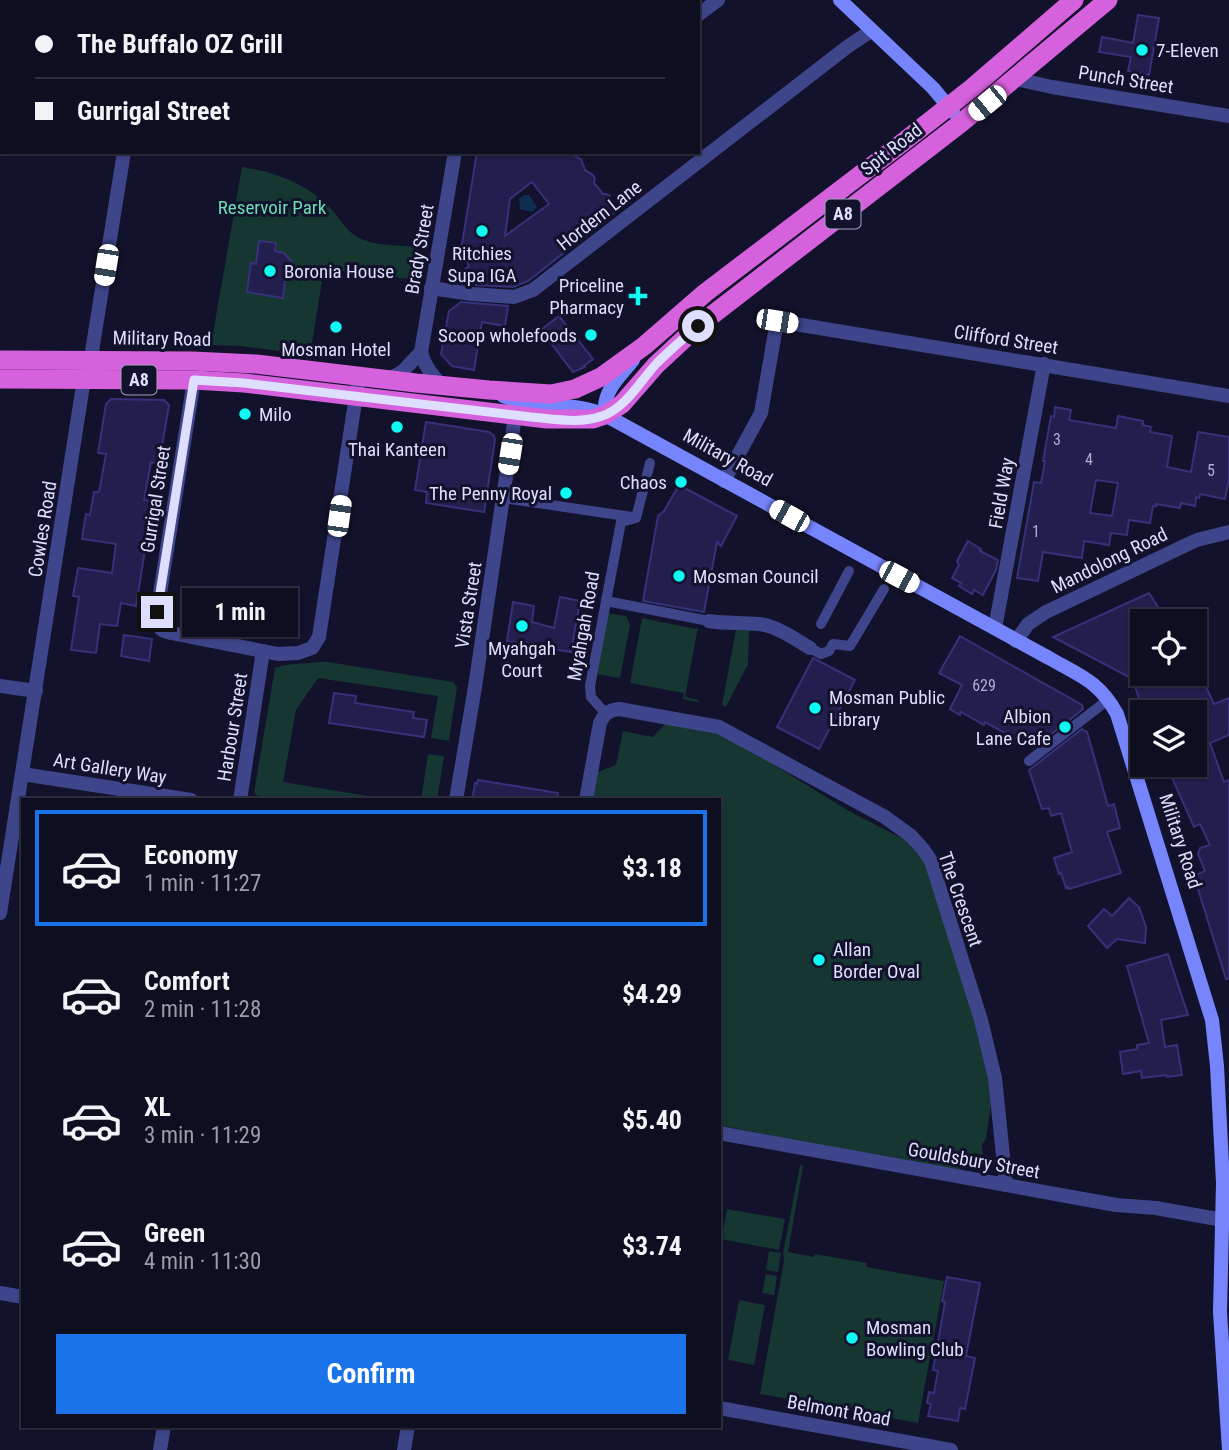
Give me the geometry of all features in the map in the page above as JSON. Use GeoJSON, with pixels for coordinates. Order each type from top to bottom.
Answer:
{"type":"FeatureCollection","features":[{"type":"Feature","properties":{"kind":"highway","name":"Spit Road"},"geometry":{"type":"LineString","coordinates":[[586,385],[644,346],[705,293],[902,143],[1074,0]]}},
{"type":"Feature","properties":{"kind":"highway","name":"Spit Road"},"geometry":{"type":"LineString","coordinates":[[606,415],[627,399],[656,365],[698,326],[961,123],[1108,0]]}},
{"type":"Feature","properties":{"kind":"highway","name":"Military Road"},"geometry":{"type":"LineString","coordinates":[[0,360],[244,383],[516,416],[574,420],[606,415]]}},
{"type":"Feature","properties":{"kind":"highway","name":"Military Road"},"geometry":{"type":"LineString","coordinates":[[0,379],[192,361],[256,364],[442,386],[551,394],[586,385]]}},
{"type":"Feature","properties":{"kind":"main road"},"geometry":{"type":"LineString","coordinates":[[840,0],[933,88],[961,123]]}},
{"type":"Feature","properties":{"kind":"main road"},"geometry":{"type":"LineString","coordinates":[[606,415],[606,398],[611,388],[644,346]]}},
{"type":"Feature","properties":{"kind":"main road","name":"Military Road"},"geometry":{"type":"LineString","coordinates":[[489,390],[528,404],[585,408],[606,415],[995,628],[1094,684],[1109,699],[1212,1020],[1223,1064],[1220,1312],[1229,1450]]}},
{"type":"Feature","properties":{"kind":"street"},"geometry":{"type":"LineString","coordinates":[[700,14],[718,0]]}},
{"type":"Feature","properties":{"kind":"street","name":"Hordern Lane"},"geometry":{"type":"LineString","coordinates":[[432,288],[514,297],[533,290],[871,31]]}},
{"type":"Feature","properties":{"kind":"street","name":"Punch Street"},"geometry":{"type":"LineString","coordinates":[[1016,79],[1229,116]]}},
{"type":"Feature","properties":{"kind":"street","name":"Cowles Road"},"geometry":{"type":"LineString","coordinates":[[0,913],[124,154]]}},
{"type":"Feature","properties":{"kind":"street","name":"Brady Street"},"geometry":{"type":"LineString","coordinates":[[421,352],[455,154]]}},
{"type":"Feature","properties":{"kind":"street","name":"Clifford Street"},"geometry":{"type":"LineString","coordinates":[[724,481],[761,413],[777,321],[1229,396]]}},
{"type":"Feature","properties":{"kind":"street"},"geometry":{"type":"LineString","coordinates":[[387,380],[401,372],[421,352]]}},
{"type":"Feature","properties":{"kind":"street"},"geometry":{"type":"LineString","coordinates":[[421,352],[429,373],[442,386]]}},
{"type":"Feature","properties":{"kind":"street","name":"Field Way"},"geometry":{"type":"LineString","coordinates":[[995,628],[1044,365]]}},
{"type":"Feature","properties":{"kind":"street","name":"Harbour Street"},"geometry":{"type":"LineString","coordinates":[[240,798],[263,651],[278,654],[298,653],[312,648],[319,638],[359,376]]}},
{"type":"Feature","properties":{"kind":"street","name":"Gurrigal Street"},"geometry":{"type":"LineString","coordinates":[[194,380],[157,625],[172,633],[263,651]]}},
{"type":"Feature","properties":{"kind":"street","name":"Vista Street"},"geometry":{"type":"LineString","coordinates":[[456,798],[516,416]]}},
{"type":"Feature","properties":{"kind":"street","name":"Myahgah Road"},"geometry":{"type":"LineString","coordinates":[[606,714],[591,697],[590,686],[621,522],[636,518],[649,463]]}},
{"type":"Feature","properties":{"kind":"street"},"geometry":{"type":"LineString","coordinates":[[504,498],[636,518]]}},
{"type":"Feature","properties":{"kind":"street","name":"Mandolong Road"},"geometry":{"type":"LineString","coordinates":[[1016,641],[1028,624],[1046,612],[1184,545],[1229,533]]}},
{"type":"Feature","properties":{"kind":"street"},"geometry":{"type":"LineString","coordinates":[[821,625],[849,570]]}},
{"type":"Feature","properties":{"kind":"street"},"geometry":{"type":"LineString","coordinates":[[606,601],[725,624],[769,626],[821,654],[829,651],[833,645],[850,646],[884,589]]}},
{"type":"Feature","properties":{"kind":"street"},"geometry":{"type":"LineString","coordinates":[[0,686],[36,691]]}},
{"type":"Feature","properties":{"kind":"street"},"geometry":{"type":"LineString","coordinates":[[1029,761],[1109,699]]}},
{"type":"Feature","properties":{"kind":"street","name":"The Crescent"},"geometry":{"type":"LineString","coordinates":[[606,714],[611,709],[619,709],[719,727],[886,817],[923,849],[931,861],[981,1020],[995,1078],[1006,1185]]}},
{"type":"Feature","properties":{"kind":"street"},"geometry":{"type":"LineString","coordinates":[[586,798],[598,730],[606,714]]}},
{"type":"Feature","properties":{"kind":"street","name":"Art Gallery Way"},"geometry":{"type":"LineString","coordinates":[[22,774],[178,798]]}},
{"type":"Feature","properties":{"kind":"street","name":"Gouldsbury Street"},"geometry":{"type":"LineString","coordinates":[[721,1133],[1115,1205],[1156,1208],[1223,1220]]}},
{"type":"Feature","properties":{"kind":"street"},"geometry":{"type":"LineString","coordinates":[[0,1293],[21,1297]]}},
{"type":"Feature","properties":{"kind":"street","name":"Belmont Road"},"geometry":{"type":"LineString","coordinates":[[721,1408],[951,1450]]}},
{"type":"Feature","properties":{"kind":"street"},"geometry":{"type":"LineString","coordinates":[[160,1450],[164,1428]]}},
{"type":"Feature","properties":{"kind":"street"},"geometry":{"type":"LineString","coordinates":[[404,1450],[408,1428]]}},
{"type":"Feature","properties":{"kind":"green space","name":"Reservoir Park"},"geometry":{"type":"Polygon","coordinates":[[[242,167],[266,172],[300,185],[321,199],[348,229],[361,239],[415,247],[410,279],[324,269],[310,355],[211,345],[242,167]]]}},
{"type":"Feature","properties":{"kind":"green space"},"geometry":{"type":"Polygon","coordinates":[[[607,613],[626,616],[630,625],[620,678],[596,674],[607,613]]]}},
{"type":"Feature","properties":{"kind":"green space"},"geometry":{"type":"Polygon","coordinates":[[[642,618],[696,629],[698,627],[685,697],[699,700],[698,702],[683,699],[684,693],[630,683],[642,618]]]}},
{"type":"Feature","properties":{"kind":"green space"},"geometry":{"type":"Polygon","coordinates":[[[736,630],[749,630],[748,664],[726,707],[722,705],[736,630]]]}},
{"type":"Feature","properties":{"kind":"green space"},"geometry":{"type":"Polygon","coordinates":[[[328,662],[453,682],[457,687],[449,741],[431,738],[438,696],[318,678],[296,710],[283,782],[380,798],[272,798],[256,795],[254,793],[275,668],[328,662]]]}},
{"type":"Feature","properties":{"kind":"green space"},"geometry":{"type":"Polygon","coordinates":[[[668,721],[712,730],[735,741],[849,811],[932,854],[995,1077],[986,1139],[982,1144],[983,1155],[974,1153],[956,1173],[721,1125],[721,798],[592,798],[595,773],[616,765],[623,731],[653,737],[668,721]]]}},
{"type":"Feature","properties":{"kind":"green space"},"geometry":{"type":"Polygon","coordinates":[[[428,754],[444,756],[437,798],[421,798],[428,754]]]}},
{"type":"Feature","properties":{"kind":"green space","name":"Mosman Bowling Club"},"geometry":{"type":"Polygon","coordinates":[[[800,1165],[803,1166],[788,1252],[867,1263],[866,1267],[944,1281],[918,1423],[760,1394],[800,1165]]]}},
{"type":"Feature","properties":{"kind":"green space"},"geometry":{"type":"Polygon","coordinates":[[[727,1209],[785,1219],[779,1250],[721,1239],[727,1209]]]}},
{"type":"Feature","properties":{"kind":"green space"},"geometry":{"type":"Polygon","coordinates":[[[769,1251],[781,1253],[778,1272],[766,1270],[769,1251]]]}},
{"type":"Feature","properties":{"kind":"green space"},"geometry":{"type":"Polygon","coordinates":[[[766,1274],[777,1276],[774,1295],[762,1293],[766,1274]]]}},
{"type":"Feature","properties":{"kind":"green space"},"geometry":{"type":"Polygon","coordinates":[[[739,1300],[765,1305],[754,1365],[728,1360],[739,1300]]]}},
{"type":"Feature","properties":{"kind":"water"},"geometry":{"type":"Polygon","coordinates":[[[529,195],[537,207],[532,212],[520,209],[519,199],[529,195]]]}},
{"type":"Feature","properties":{"kind":"building"},"geometry":{"type":"Polygon","coordinates":[[[1138,15],[1159,18],[1149,75],[1128,71],[1131,57],[1099,52],[1102,37],[1133,43],[1138,15]]]}},
{"type":"Feature","properties":{"kind":"building"},"geometry":{"type":"Polygon","coordinates":[[[477,154],[574,154],[581,159],[585,170],[593,175],[594,183],[603,194],[610,196],[616,212],[528,281],[513,287],[476,285],[464,270],[469,266],[461,250],[477,154]],[[532,182],[510,199],[505,236],[549,204],[532,182]]]}},
{"type":"Feature","properties":{"kind":"building","name":"Boronia House"},"geometry":{"type":"Polygon","coordinates":[[[259,241],[276,243],[275,251],[284,253],[295,266],[289,273],[286,272],[283,298],[247,292],[251,263],[256,264],[259,241]]]}},
{"type":"Feature","properties":{"kind":"building"},"geometry":{"type":"Polygon","coordinates":[[[461,302],[508,306],[505,326],[482,322],[474,370],[452,366],[441,354],[449,311],[461,302]]]}},
{"type":"Feature","properties":{"kind":"building"},"geometry":{"type":"Polygon","coordinates":[[[559,316],[593,359],[585,367],[573,372],[541,330],[559,316]]]}},
{"type":"Feature","properties":{"kind":"building"},"geometry":{"type":"Polygon","coordinates":[[[111,399],[164,400],[169,405],[159,464],[151,462],[144,500],[153,501],[136,606],[121,603],[117,626],[100,624],[96,653],[71,650],[79,597],[73,596],[78,568],[112,573],[116,544],[82,539],[86,514],[90,515],[94,492],[99,492],[106,454],[98,453],[106,404],[111,399]]]}},
{"type":"Feature","properties":{"kind":"building"},"geometry":{"type":"Polygon","coordinates":[[[1055,407],[1071,410],[1069,420],[1116,428],[1118,416],[1143,421],[1143,425],[1151,427],[1150,432],[1172,436],[1167,467],[1191,472],[1198,432],[1229,437],[1229,478],[1225,499],[1200,494],[1199,498],[1196,497],[1195,506],[1181,503],[1180,508],[1156,504],[1153,506],[1150,523],[1129,520],[1127,535],[1111,533],[1109,545],[1084,541],[1082,558],[1043,552],[1038,581],[1017,578],[1034,482],[1041,483],[1051,416],[1054,417],[1055,407]],[[1096,480],[1090,513],[1112,516],[1118,483],[1096,480]]]}},
{"type":"Feature","properties":{"kind":"building"},"geometry":{"type":"Polygon","coordinates":[[[426,422],[489,432],[494,436],[484,512],[426,503],[427,492],[415,490],[426,422]]]}},
{"type":"Feature","properties":{"kind":"building","name":"Mosman Council"},"geometry":{"type":"Polygon","coordinates":[[[679,485],[737,516],[721,546],[717,542],[704,612],[643,601],[658,516],[664,511],[679,485]]]}},
{"type":"Feature","properties":{"kind":"building"},"geometry":{"type":"Polygon","coordinates":[[[968,541],[998,560],[996,570],[983,595],[974,590],[972,594],[952,578],[959,565],[957,561],[968,541]]]}},
{"type":"Feature","properties":{"kind":"building"},"geometry":{"type":"Polygon","coordinates":[[[1149,593],[1159,609],[1130,609],[1130,677],[1053,637],[1149,593]]]}},
{"type":"Feature","properties":{"kind":"building","name":"Myahgah Court"},"geometry":{"type":"Polygon","coordinates":[[[560,597],[580,601],[571,652],[507,641],[513,602],[534,606],[532,622],[554,628],[560,597]]]}},
{"type":"Feature","properties":{"kind":"building"},"geometry":{"type":"Polygon","coordinates":[[[124,635],[152,639],[149,661],[121,656],[124,635]]]}},
{"type":"Feature","properties":{"kind":"building"},"geometry":{"type":"Polygon","coordinates":[[[960,636],[1082,705],[1083,709],[1044,740],[1028,733],[1023,743],[985,722],[984,725],[961,712],[960,715],[950,709],[962,685],[939,673],[960,636]]]}},
{"type":"Feature","properties":{"kind":"building"},"geometry":{"type":"Polygon","coordinates":[[[813,658],[855,680],[819,749],[777,727],[813,658]]]}},
{"type":"Feature","properties":{"kind":"building"},"geometry":{"type":"Polygon","coordinates":[[[1135,686],[1206,686],[1214,704],[1229,698],[1229,735],[1210,743],[1224,782],[1229,780],[1229,979],[1226,979],[1194,876],[1205,871],[1198,854],[1200,848],[1210,845],[1200,824],[1194,827],[1172,777],[1207,777],[1207,700],[1139,700],[1135,686]]]}},
{"type":"Feature","properties":{"kind":"building"},"geometry":{"type":"Polygon","coordinates":[[[334,693],[356,696],[355,703],[414,712],[413,718],[427,720],[424,737],[329,723],[334,693]]]}},
{"type":"Feature","properties":{"kind":"building"},"geometry":{"type":"Polygon","coordinates":[[[1082,729],[1087,732],[1108,806],[1114,804],[1120,828],[1107,832],[1121,873],[1069,889],[1066,888],[1061,873],[1059,874],[1054,858],[1072,852],[1061,813],[1051,816],[1049,808],[1042,809],[1029,770],[1082,729]]]}},
{"type":"Feature","properties":{"kind":"building"},"geometry":{"type":"Polygon","coordinates":[[[478,780],[558,793],[557,798],[472,798],[475,783],[477,784],[478,780]]]}},
{"type":"Feature","properties":{"kind":"building"},"geometry":{"type":"Polygon","coordinates":[[[1129,898],[1139,907],[1146,927],[1145,943],[1117,939],[1107,948],[1088,926],[1104,909],[1112,916],[1129,898]]]}},
{"type":"Feature","properties":{"kind":"building"},"geometry":{"type":"Polygon","coordinates":[[[1168,954],[1188,1015],[1161,1020],[1165,1047],[1177,1045],[1182,1075],[1142,1078],[1141,1071],[1123,1074],[1120,1052],[1137,1049],[1137,1045],[1149,1043],[1127,966],[1168,954]]]}},
{"type":"Feature","properties":{"kind":"building"},"geometry":{"type":"Polygon","coordinates":[[[947,1277],[980,1283],[966,1356],[975,1358],[965,1409],[960,1408],[958,1421],[928,1416],[931,1404],[927,1403],[929,1392],[934,1393],[938,1371],[933,1370],[947,1277]]]}},
{"type":"Feature","properties":{"kind":"place","name":"7-Eleven"},"geometry":{"type":"Point","coordinates":[1142,50]}},
{"type":"Feature","properties":{"kind":"place","name":"Ritchies Supa IGA"},"geometry":{"type":"Point","coordinates":[482,231]}},
{"type":"Feature","properties":{"kind":"place","name":"Boronia House"},"geometry":{"type":"Point","coordinates":[270,271]}},
{"type":"Feature","properties":{"kind":"place","name":"Priceline Pharmacy"},"geometry":{"type":"Point","coordinates":[638,296]}},
{"type":"Feature","properties":{"kind":"place","name":"Mosman Hotel"},"geometry":{"type":"Point","coordinates":[336,327]}},
{"type":"Feature","properties":{"kind":"place","name":"Scoop wholefoods"},"geometry":{"type":"Point","coordinates":[591,335]}},
{"type":"Feature","properties":{"kind":"place","name":"Milo"},"geometry":{"type":"Point","coordinates":[245,414]}},
{"type":"Feature","properties":{"kind":"place","name":"Thai Kanteen"},"geometry":{"type":"Point","coordinates":[397,427]}},
{"type":"Feature","properties":{"kind":"place","name":"Chaos"},"geometry":{"type":"Point","coordinates":[681,482]}},
{"type":"Feature","properties":{"kind":"place","name":"The Penny Royal"},"geometry":{"type":"Point","coordinates":[566,493]}},
{"type":"Feature","properties":{"kind":"place","name":"Mosman Council"},"geometry":{"type":"Point","coordinates":[679,576]}},
{"type":"Feature","properties":{"kind":"place","name":"Myahgah Court"},"geometry":{"type":"Point","coordinates":[522,626]}},
{"type":"Feature","properties":{"kind":"place","name":"Mosman Public Library"},"geometry":{"type":"Point","coordinates":[815,708]}},
{"type":"Feature","properties":{"kind":"place","name":"Albion Lane Cafe"},"geometry":{"type":"Point","coordinates":[1065,727]}},
{"type":"Feature","properties":{"kind":"place","name":"Allan Border Oval"},"geometry":{"type":"Point","coordinates":[819,960]}},
{"type":"Feature","properties":{"kind":"place","name":"Mosman Bowling Club"},"geometry":{"type":"Point","coordinates":[852,1338]}},
{"type":"Feature","properties":{"kind":"route"},"geometry":{"type":"LineString","coordinates":[[157,612],[194,380],[244,383],[531,417],[593,419],[606,415],[622,404],[656,365],[698,326]]}}]}
